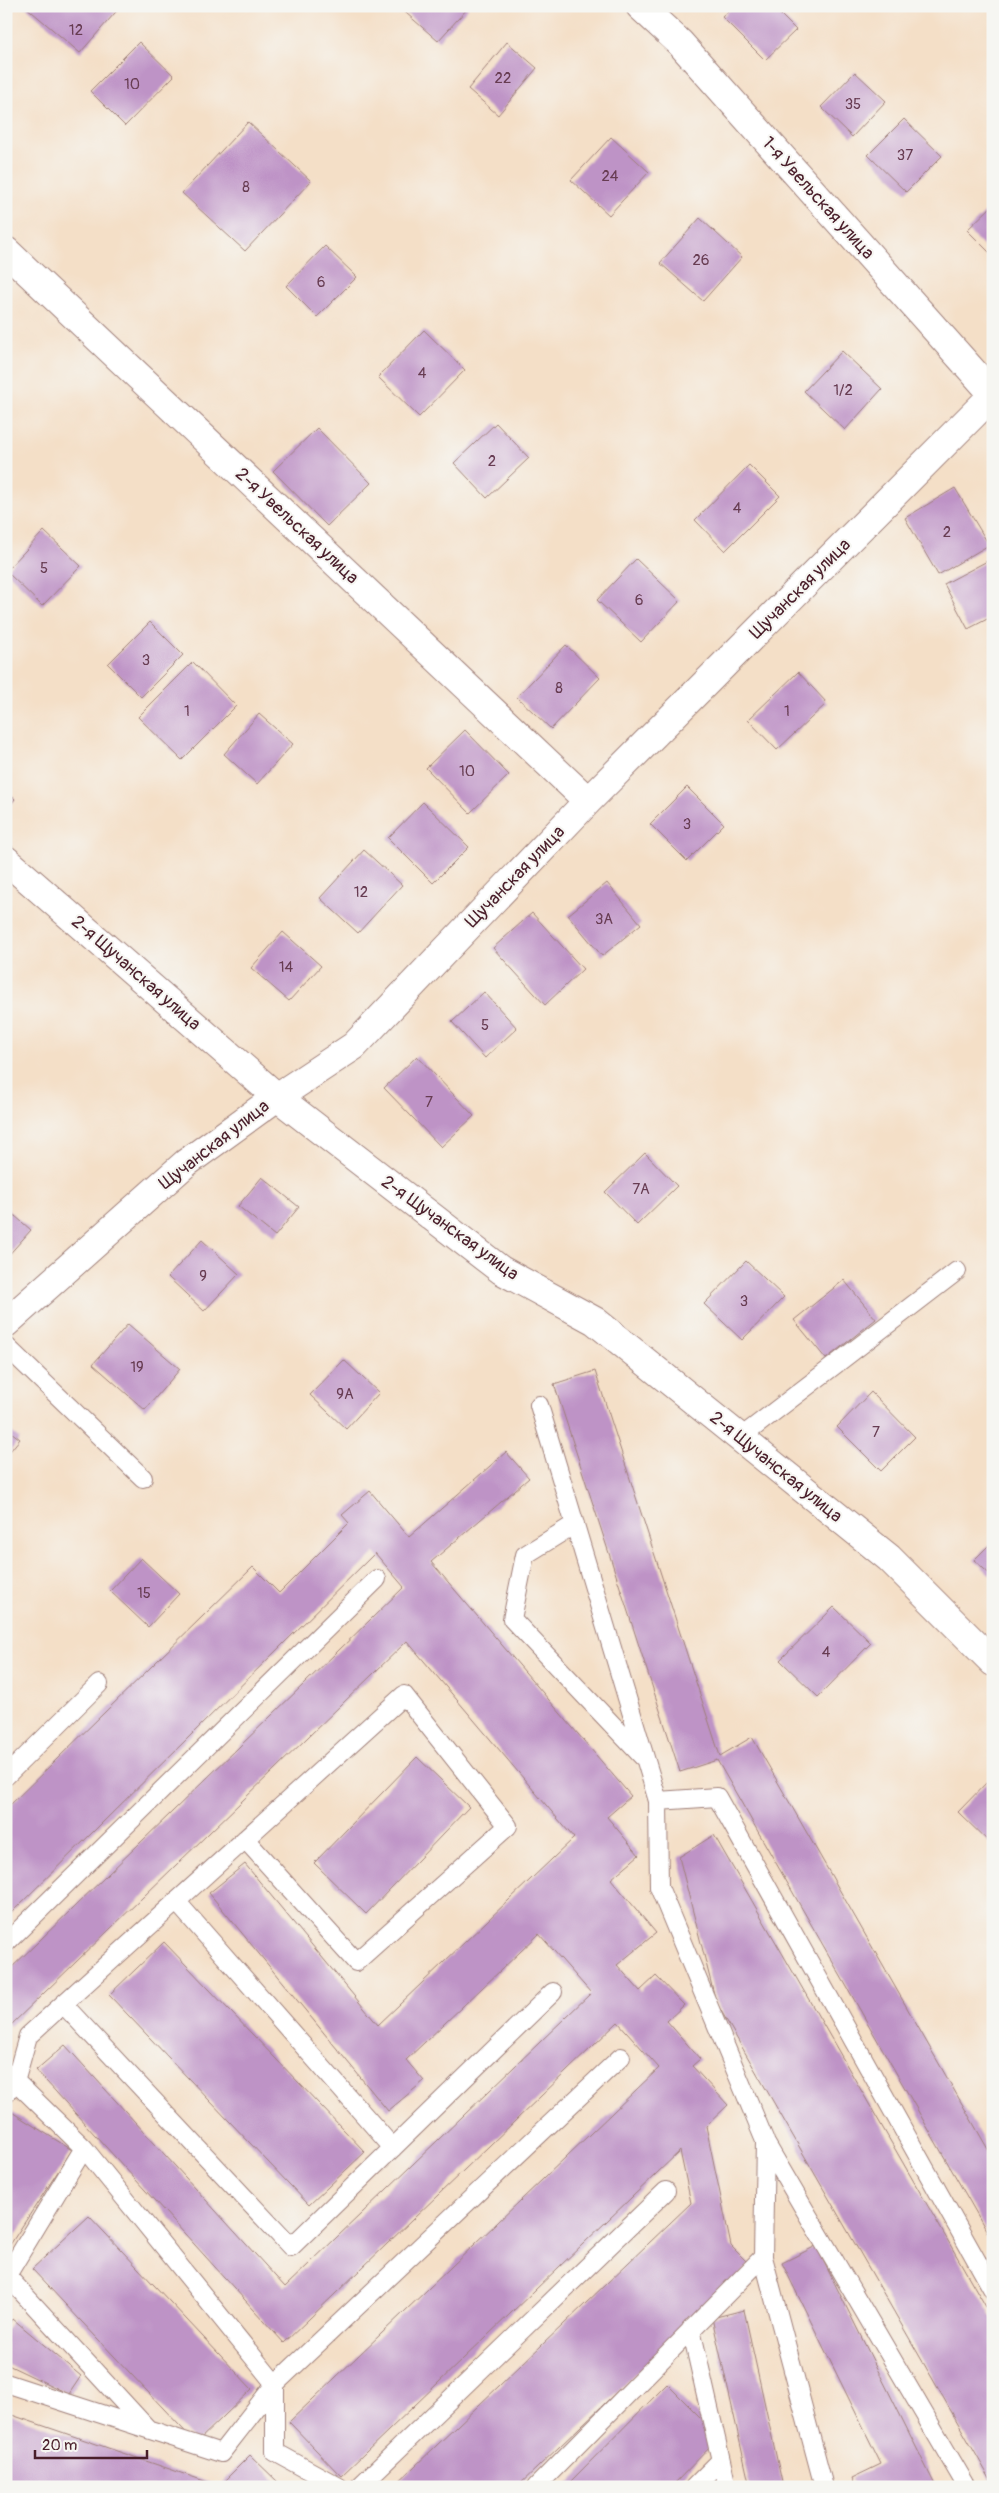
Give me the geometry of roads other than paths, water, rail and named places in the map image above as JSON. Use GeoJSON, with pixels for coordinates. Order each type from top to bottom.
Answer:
{"type":"FeatureCollection","features":[{"type":"Feature","properties":{"kind":"street","name":"1-я Увельская улица"},"geometry":{"type":"LineString","coordinates":[[640,6],[680,43],[993,395]]}},
{"type":"Feature","properties":{"kind":"street","name":"2-я Увельская улица"},"geometry":{"type":"LineString","coordinates":[[6,251],[588,801]]}},
{"type":"Feature","properties":{"kind":"street","name":"Щучанская улица"},"geometry":{"type":"LineString","coordinates":[[6,1323],[186,1164],[277,1097],[354,1046],[588,801],[993,395]]}},
{"type":"Feature","properties":{"kind":"street","name":"2-я Щучанская улица"},"geometry":{"type":"LineString","coordinates":[[6,860],[277,1097],[501,1270],[595,1320],[889,1558],[993,1662]]}},
{"type":"Feature","properties":{"kind":"lane"},"geometry":{"type":"LineString","coordinates":[[740,1438],[957,1271]]}},
{"type":"Feature","properties":{"kind":"lane"},"geometry":{"type":"LineString","coordinates":[[6,1346],[143,1478]]}},
{"type":"Feature","properties":{"kind":"lane"},"geometry":{"type":"LineString","coordinates":[[539,1405],[658,1801],[659,1887],[765,2141],[967,2487]]}},
{"type":"Feature","properties":{"kind":"lane"},"geometry":{"type":"LineString","coordinates":[[575,1524],[525,1555],[512,1620],[645,1759]]}},
{"type":"Feature","properties":{"kind":"lane"},"geometry":{"type":"LineString","coordinates":[[6,1943],[377,1579]]}},
{"type":"Feature","properties":{"kind":"lane"},"geometry":{"type":"LineString","coordinates":[[6,1776],[99,1684]]}},
{"type":"Feature","properties":{"kind":"lane"},"geometry":{"type":"LineString","coordinates":[[245,1839],[356,1962],[508,1826],[404,1695],[176,1901],[28,2036],[9,2083],[84,2148],[275,2384],[275,2452],[339,2487]]}},
{"type":"Feature","properties":{"kind":"lane"},"geometry":{"type":"LineString","coordinates":[[658,1801],[717,1797],[993,2290]]}},
{"type":"Feature","properties":{"kind":"lane"},"geometry":{"type":"LineString","coordinates":[[176,1901],[393,2148]]}},
{"type":"Feature","properties":{"kind":"lane"},"geometry":{"type":"LineString","coordinates":[[63,2004],[291,2247],[553,1992]]}},
{"type":"Feature","properties":{"kind":"lane"},"geometry":{"type":"LineString","coordinates":[[6,2383],[221,2453],[275,2384],[621,2057]]}},
{"type":"Feature","properties":{"kind":"lane"},"geometry":{"type":"LineString","coordinates":[[765,2141],[763,2257],[824,2487]]}},
{"type":"Feature","properties":{"kind":"lane"},"geometry":{"type":"LineString","coordinates":[[84,2148],[6,2276],[149,2430]]}},
{"type":"Feature","properties":{"kind":"lane"},"geometry":{"type":"LineString","coordinates":[[359,2487],[666,2191]]}},
{"type":"Feature","properties":{"kind":"lane"},"geometry":{"type":"LineString","coordinates":[[536,2487],[763,2257]]}},
{"type":"Feature","properties":{"kind":"lane"},"geometry":{"type":"LineString","coordinates":[[691,2330],[727,2487]]}},
{"type":"Feature","properties":{"kind":"lane"},"geometry":{"type":"LineString","coordinates":[[694,2487],[720,2460]]}}]}
